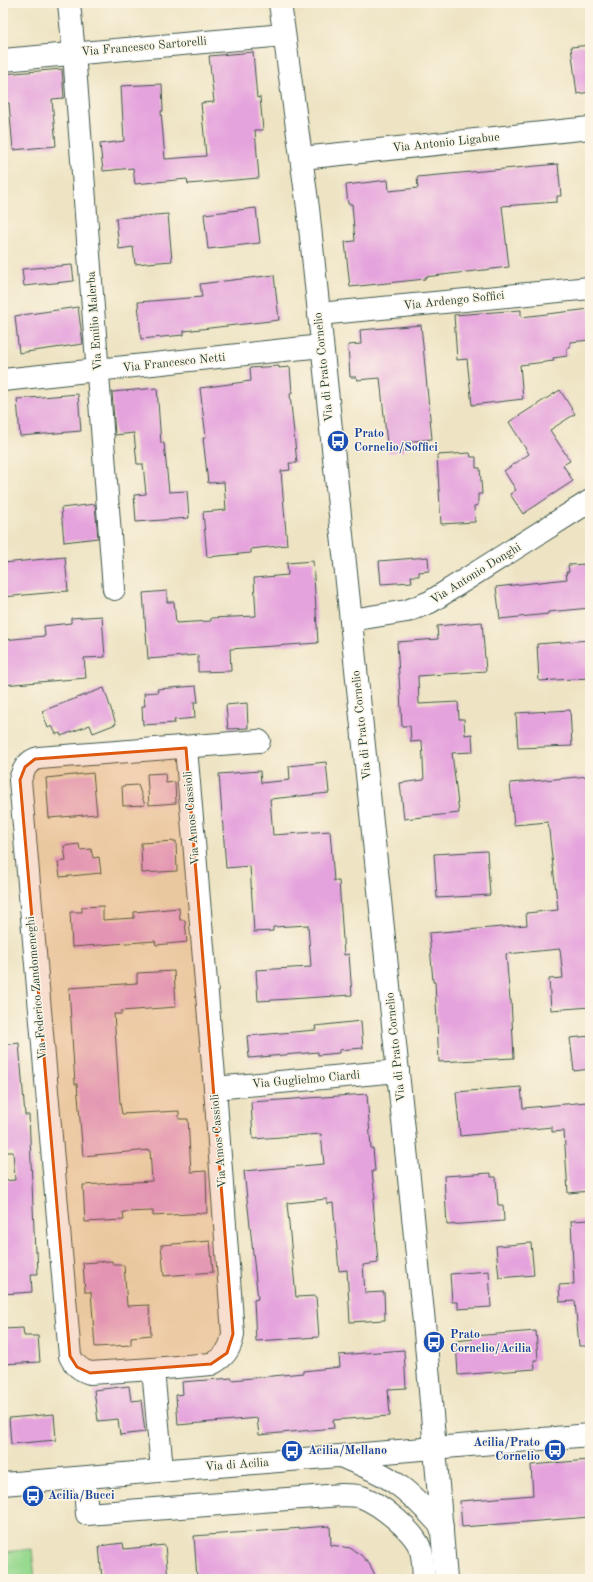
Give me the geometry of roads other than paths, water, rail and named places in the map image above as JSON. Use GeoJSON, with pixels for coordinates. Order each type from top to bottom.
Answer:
{"type":"FeatureCollection","features":[{"type":"Feature","properties":{"kind":"street","name":"Via Emilio Malerba"},"geometry":{"type":"LineString","coordinates":[[69,3],[99,371],[114,589]]}},
{"type":"Feature","properties":{"kind":"street","name":"Via di Prato Cornelio"},"geometry":{"type":"LineString","coordinates":[[280,3],[302,158],[319,314],[436,1448],[446,1579]]}},
{"type":"Feature","properties":{"kind":"street","name":"Via Francesco Sartorelli"},"geometry":{"type":"LineString","coordinates":[[3,60],[284,35]]}},
{"type":"Feature","properties":{"kind":"street","name":"Via Antonio Ligabue"},"geometry":{"type":"LineString","coordinates":[[302,158],[590,128]]}},
{"type":"Feature","properties":{"kind":"street","name":"Via Ardengo Soffici"},"geometry":{"type":"LineString","coordinates":[[319,314],[590,288]]}},
{"type":"Feature","properties":{"kind":"street","name":"Via Francesco Netti"},"geometry":{"type":"LineString","coordinates":[[3,380],[99,371],[322,346]]}},
{"type":"Feature","properties":{"kind":"street","name":"Via Antonio Donghi"},"geometry":{"type":"LineString","coordinates":[[351,620],[407,611],[430,602],[590,501]]}},
{"type":"Feature","properties":{"kind":"street","name":"Via Federico Zandomeneghi"},"geometry":{"type":"LineString","coordinates":[[153,1369],[90,1373],[83,1371],[73,1362],[68,1350],[20,780],[25,766],[35,759],[259,741]]}},
{"type":"Feature","properties":{"kind":"street","name":"Via Amos Cassioli"},"geometry":{"type":"LineString","coordinates":[[153,1369],[211,1364],[217,1361],[227,1353],[232,1341],[234,1328],[186,748]]}},
{"type":"Feature","properties":{"kind":"street","name":"Via Guglielmo Ciardi"},"geometry":{"type":"LineString","coordinates":[[215,1088],[398,1071]]}},
{"type":"Feature","properties":{"kind":"street"},"geometry":{"type":"LineString","coordinates":[[153,1369],[162,1470]]}},
{"type":"Feature","properties":{"kind":"street","name":"Via di Acilia"},"geometry":{"type":"LineString","coordinates":[[3,1484],[162,1470],[342,1457],[590,1435]]}},
{"type":"Feature","properties":{"kind":"street"},"geometry":{"type":"LineString","coordinates":[[342,1457],[380,1474],[397,1484],[417,1500],[442,1527]]}},
{"type":"Feature","properties":{"kind":"street"},"geometry":{"type":"LineString","coordinates":[[84,1478],[87,1514],[341,1495],[355,1496],[369,1500],[412,1533],[418,1542],[422,1553],[424,1579]]}},
{"type":"Feature","properties":{"kind":"place","name":"Prato Cornelio/Soffici"},"geometry":{"type":"Point","coordinates":[338,441]}},
{"type":"Feature","properties":{"kind":"place","name":"Prato Cornelio/Acilia"},"geometry":{"type":"Point","coordinates":[434,1342]}},
{"type":"Feature","properties":{"kind":"place","name":"Acilia/Prato Cornelio"},"geometry":{"type":"Point","coordinates":[555,1450]}},
{"type":"Feature","properties":{"kind":"place","name":"Acilia/Mellano"},"geometry":{"type":"Point","coordinates":[292,1451]}},
{"type":"Feature","properties":{"kind":"place","name":"Acilia/Bucci"},"geometry":{"type":"Point","coordinates":[33,1496]}}]}
